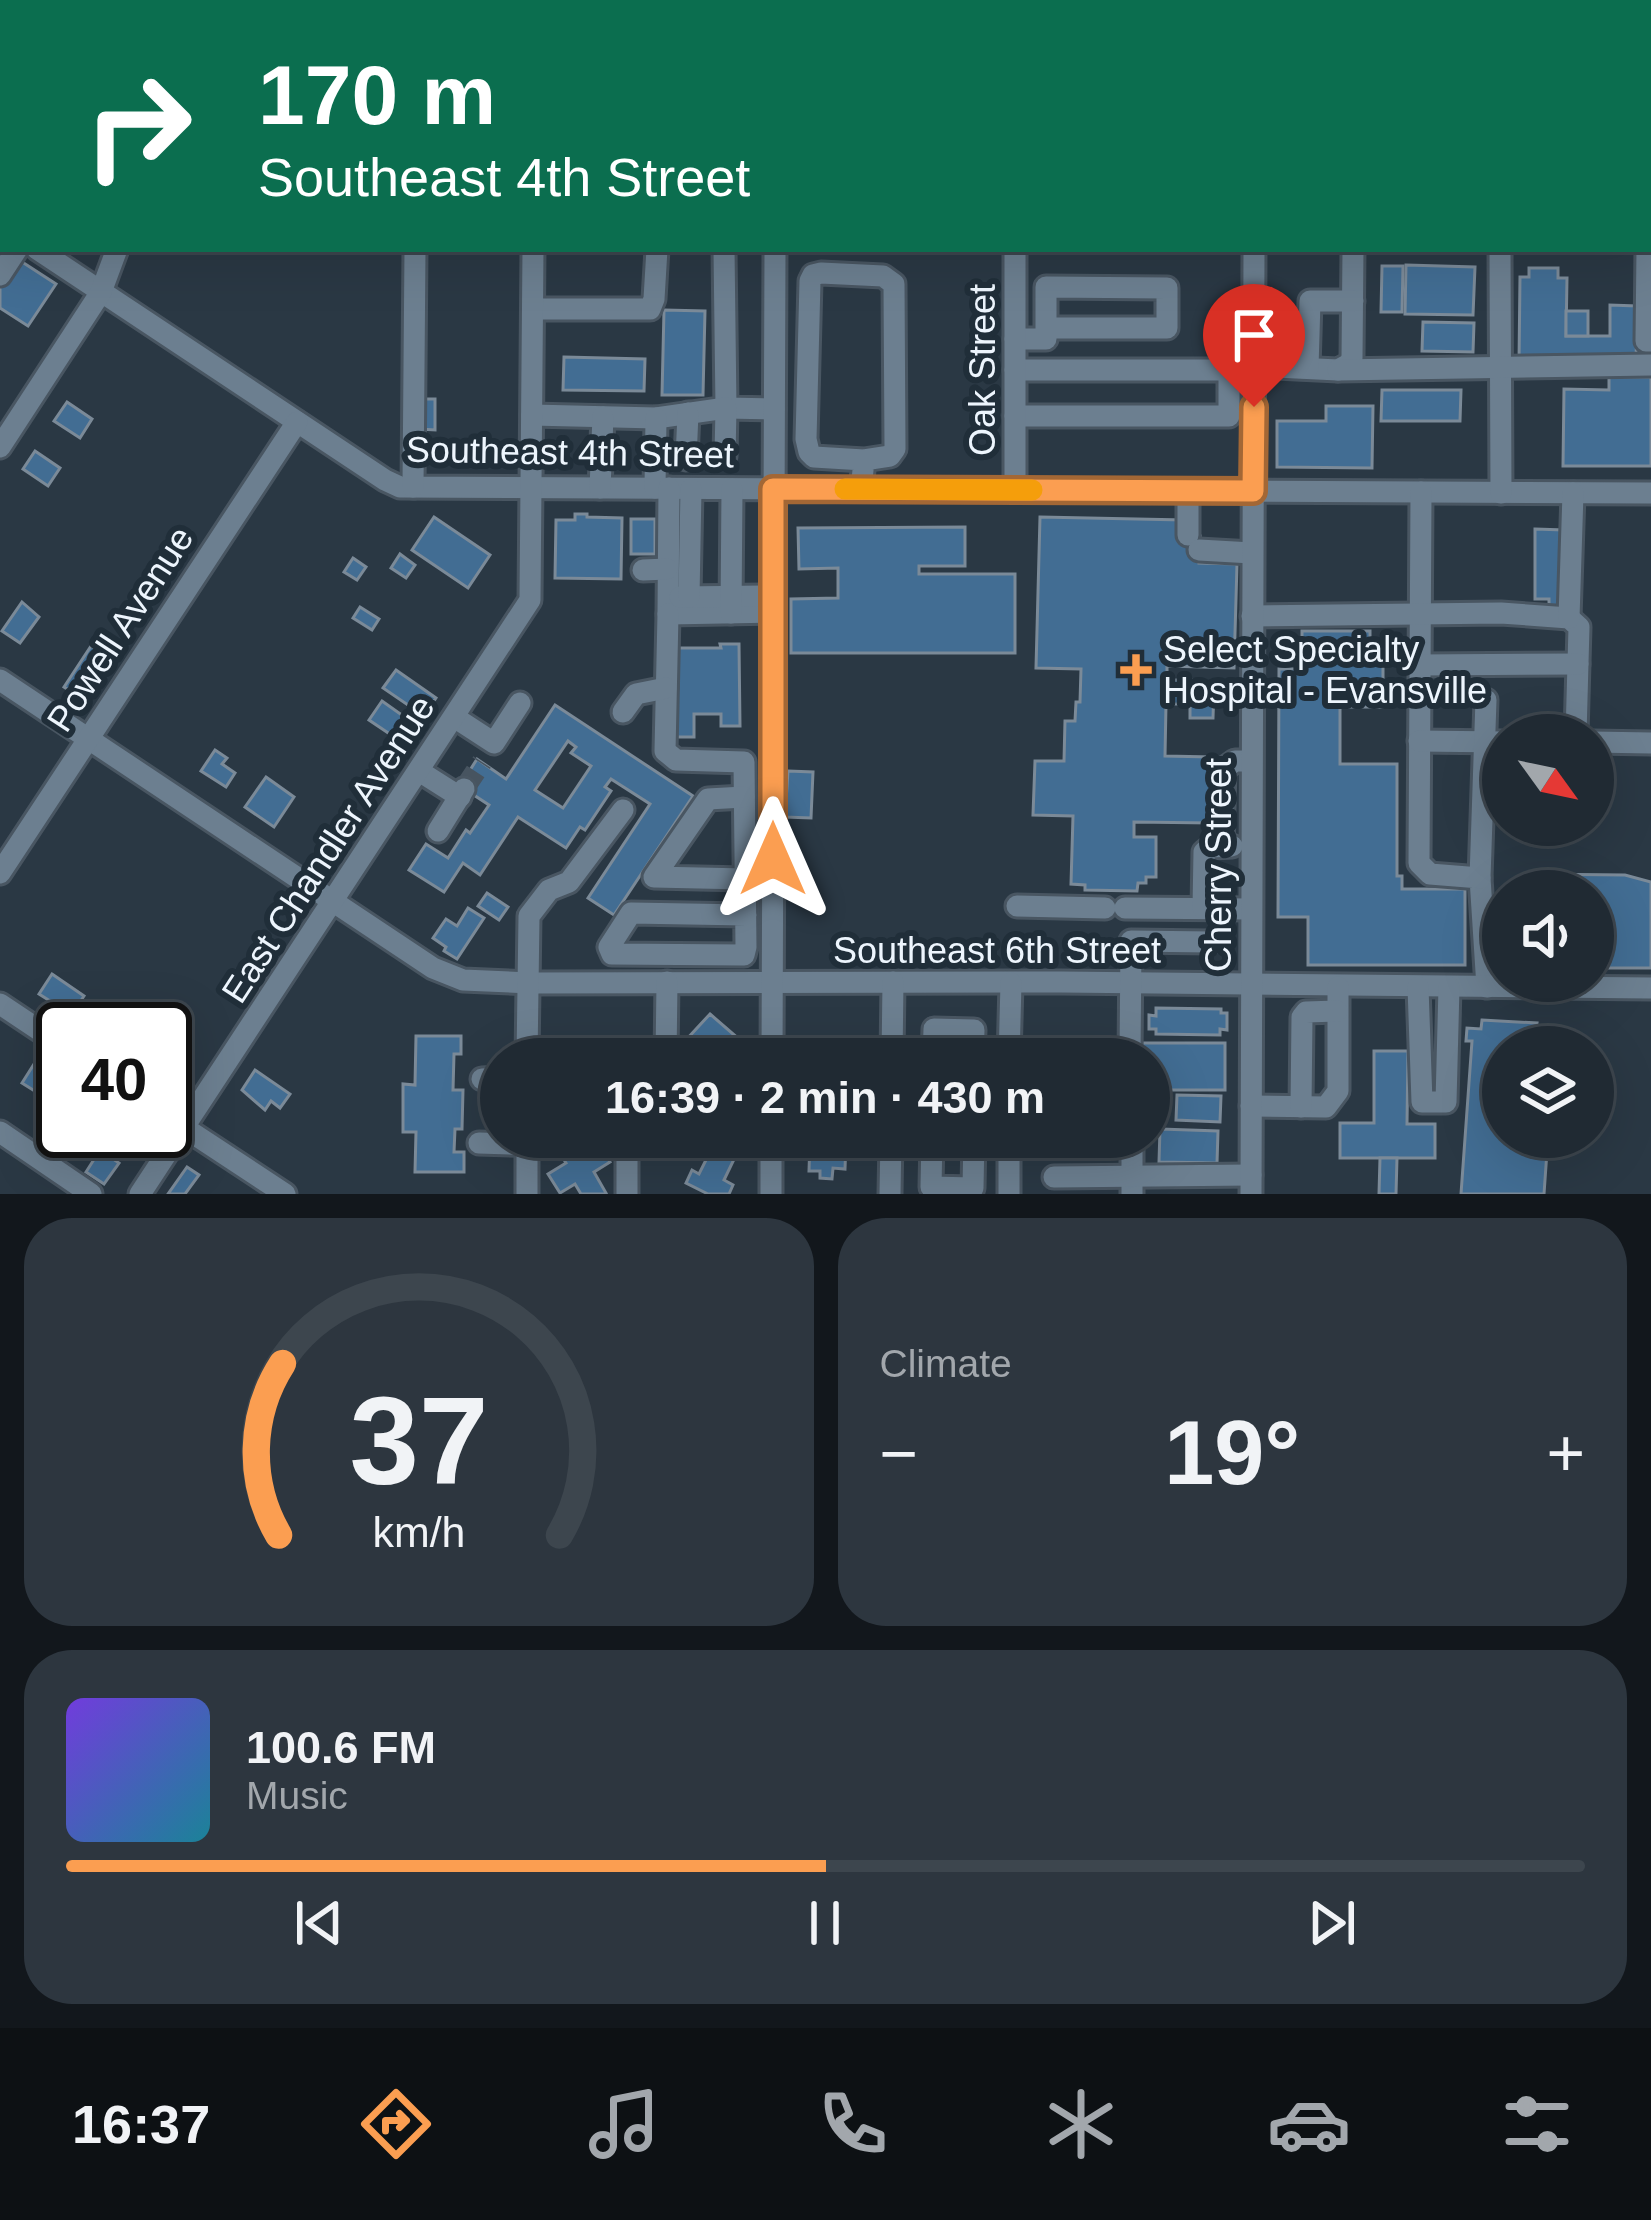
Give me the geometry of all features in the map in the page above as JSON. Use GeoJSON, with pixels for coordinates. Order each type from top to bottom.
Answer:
{"type":"FeatureCollection","features":[{"type":"Feature","properties":{"kind":"street","name":"Southeast 4th Street"},"geometry":{"type":"LineString","coordinates":[[41,252],[395,486],[1651,493]]}},
{"type":"Feature","properties":{"kind":"street"},"geometry":{"type":"LineString","coordinates":[[0,447],[101,292],[116,252]]}},
{"type":"Feature","properties":{"kind":"street"},"geometry":{"type":"LineString","coordinates":[[412,487],[415,252]]}},
{"type":"Feature","properties":{"kind":"street"},"geometry":{"type":"LineString","coordinates":[[532,487],[533,252]]}},
{"type":"Feature","properties":{"kind":"street"},"geometry":{"type":"LineString","coordinates":[[533,309],[650,309],[657,252]]}},
{"type":"Feature","properties":{"kind":"street"},"geometry":{"type":"LineString","coordinates":[[724,252],[725,456]]}},
{"type":"Feature","properties":{"kind":"street"},"geometry":{"type":"LineString","coordinates":[[773,1038],[775,252]]}},
{"type":"Feature","properties":{"kind":"street","name":"Oak Street"},"geometry":{"type":"LineString","coordinates":[[1015,252],[1015,490]]}},
{"type":"Feature","properties":{"kind":"street","name":"Cherry Street"},"geometry":{"type":"LineString","coordinates":[[1251,1185],[1255,252]]}},
{"type":"Feature","properties":{"kind":"street"},"geometry":{"type":"LineString","coordinates":[[1338,370],[1352,358],[1353,252]]}},
{"type":"Feature","properties":{"kind":"street"},"geometry":{"type":"LineString","coordinates":[[1500,252],[1501,493]]}},
{"type":"Feature","properties":{"kind":"street"},"geometry":{"type":"LineString","coordinates":[[1649,252],[1646,341],[1651,341]]}},
{"type":"Feature","properties":{"kind":"street"},"geometry":{"type":"LineString","coordinates":[[820,273],[883,276],[894,284],[895,449],[890,456],[864,460],[814,457],[809,452],[809,280],[820,273]]}},
{"type":"Feature","properties":{"kind":"street"},"geometry":{"type":"LineString","coordinates":[[1015,339],[1046,340],[1046,328],[1046,287],[1167,288],[1167,328],[1046,328]]}},
{"type":"Feature","properties":{"kind":"street"},"geometry":{"type":"LineString","coordinates":[[1309,368],[1310,301],[1353,301]]}},
{"type":"Feature","properties":{"kind":"street"},"geometry":{"type":"LineString","coordinates":[[1229,387],[1254,376],[1309,368],[1651,365]]}},
{"type":"Feature","properties":{"kind":"street"},"geometry":{"type":"LineString","coordinates":[[1015,370],[1228,370],[1229,387],[1229,416],[1015,416]]}},
{"type":"Feature","properties":{"kind":"street"},"geometry":{"type":"LineString","coordinates":[[532,416],[656,418],[726,408],[774,409]]}},
{"type":"Feature","properties":{"kind":"street"},"geometry":{"type":"LineString","coordinates":[[686,459],[688,413]]}},
{"type":"Feature","properties":{"kind":"street"},"geometry":{"type":"LineString","coordinates":[[601,488],[603,417]]}},
{"type":"Feature","properties":{"kind":"street"},"geometry":{"type":"LineString","coordinates":[[656,418],[672,488],[675,603],[665,688],[665,751],[676,760],[743,763],[746,915],[744,956],[612,954],[609,947],[631,914],[746,915]]}},
{"type":"Feature","properties":{"kind":"street","name":"Powell Avenue"},"geometry":{"type":"LineString","coordinates":[[0,873],[297,422]]}},
{"type":"Feature","properties":{"kind":"street"},"geometry":{"type":"LineString","coordinates":[[861,490],[864,460]]}},
{"type":"Feature","properties":{"kind":"street","name":"East Chandler Avenue"},"geometry":{"type":"LineString","coordinates":[[192,1096],[333,901],[530,600],[532,487]]}},
{"type":"Feature","properties":{"kind":"street"},"geometry":{"type":"LineString","coordinates":[[672,488],[668,569],[675,603]]}},
{"type":"Feature","properties":{"kind":"street"},"geometry":{"type":"LineString","coordinates":[[730,605],[732,489]]}},
{"type":"Feature","properties":{"kind":"street"},"geometry":{"type":"LineString","coordinates":[[1188,491],[1194,542],[1252,553]]}},
{"type":"Feature","properties":{"kind":"street"},"geometry":{"type":"LineString","coordinates":[[1421,492],[1419,863],[1430,874],[1480,878]]}},
{"type":"Feature","properties":{"kind":"street"},"geometry":{"type":"LineString","coordinates":[[1569,618],[1573,493]]}},
{"type":"Feature","properties":{"kind":"street"},"geometry":{"type":"LineString","coordinates":[[643,570],[668,569]]}},
{"type":"Feature","properties":{"kind":"street"},"geometry":{"type":"LineString","coordinates":[[675,603],[773,604]]}},
{"type":"Feature","properties":{"kind":"street"},"geometry":{"type":"LineString","coordinates":[[1252,616],[1501,613],[1569,618],[1579,627],[1577,714]]}},
{"type":"Feature","properties":{"kind":"street"},"geometry":{"type":"LineString","coordinates":[[1418,665],[1578,664]]}},
{"type":"Feature","properties":{"kind":"street","name":"Southeast 6th Street"},"geometry":{"type":"LineString","coordinates":[[0,680],[452,977],[530,983],[1482,987]]}},
{"type":"Feature","properties":{"kind":"street"},"geometry":{"type":"LineString","coordinates":[[623,712],[636,694],[665,688]]}},
{"type":"Feature","properties":{"kind":"street"},"geometry":{"type":"LineString","coordinates":[[1486,700],[1489,714]]}},
{"type":"Feature","properties":{"kind":"street"},"geometry":{"type":"LineString","coordinates":[[454,717],[488,753],[520,703]]}},
{"type":"Feature","properties":{"kind":"street"},"geometry":{"type":"LineString","coordinates":[[1419,741],[1482,742]]}},
{"type":"Feature","properties":{"kind":"street"},"geometry":{"type":"LineString","coordinates":[[1614,742],[1651,742]]}},
{"type":"Feature","properties":{"kind":"street"},"geometry":{"type":"LineString","coordinates":[[1222,846],[1224,769],[1235,761],[1251,760]]}},
{"type":"Feature","properties":{"kind":"street"},"geometry":{"type":"LineString","coordinates":[[419,771],[462,793],[438,831]]}},
{"type":"Feature","properties":{"kind":"street"},"geometry":{"type":"LineString","coordinates":[[744,797],[708,799],[654,877],[745,869],[773,859]]}},
{"type":"Feature","properties":{"kind":"street"},"geometry":{"type":"LineString","coordinates":[[528,1038],[530,916],[549,890],[569,882],[623,810]]}},
{"type":"Feature","properties":{"kind":"street"},"geometry":{"type":"LineString","coordinates":[[1203,908],[1204,852],[1210,847],[1251,846]]}},
{"type":"Feature","properties":{"kind":"street"},"geometry":{"type":"LineString","coordinates":[[1482,909],[1483,846]]}},
{"type":"Feature","properties":{"kind":"street"},"geometry":{"type":"LineString","coordinates":[[1017,906],[1250,909]]}},
{"type":"Feature","properties":{"kind":"street"},"geometry":{"type":"LineString","coordinates":[[1130,1038],[1131,941],[1210,942]]}},
{"type":"Feature","properties":{"kind":"street"},"geometry":{"type":"LineString","coordinates":[[666,1038],[667,982]]}},
{"type":"Feature","properties":{"kind":"street"},"geometry":{"type":"LineString","coordinates":[[892,982],[892,1038]]}},
{"type":"Feature","properties":{"kind":"street"},"geometry":{"type":"LineString","coordinates":[[1010,1038],[1011,983]]}},
{"type":"Feature","properties":{"kind":"street"},"geometry":{"type":"LineString","coordinates":[[1250,1106],[1326,1107],[1337,1091],[1338,987]]}},
{"type":"Feature","properties":{"kind":"street"},"geometry":{"type":"LineString","coordinates":[[1418,987],[1422,1102],[1446,1102],[1448,987]]}},
{"type":"Feature","properties":{"kind":"street","name":"Southeast 6th Street"},"geometry":{"type":"LineString","coordinates":[[1614,988],[1651,988]]}},
{"type":"Feature","properties":{"kind":"street"},"geometry":{"type":"LineString","coordinates":[[0,1004],[36,1028]]}},
{"type":"Feature","properties":{"kind":"street"},"geometry":{"type":"LineString","coordinates":[[1301,1107],[1302,1017],[1306,1012],[1337,1011]]}},
{"type":"Feature","properties":{"kind":"street"},"geometry":{"type":"LineString","coordinates":[[934,1038],[934,1029],[974,1030],[974,1038]]}},
{"type":"Feature","properties":{"kind":"street"},"geometry":{"type":"LineString","coordinates":[[0,1132],[92,1194]]}},
{"type":"Feature","properties":{"kind":"street"},"geometry":{"type":"LineString","coordinates":[[192,1133],[285,1194]]}},
{"type":"Feature","properties":{"kind":"street","name":"East Chandler Avenue"},"geometry":{"type":"LineString","coordinates":[[140,1194],[157,1158]]}},
{"type":"Feature","properties":{"kind":"street"},"geometry":{"type":"LineString","coordinates":[[527,1158],[527,1194]]}},
{"type":"Feature","properties":{"kind":"street"},"geometry":{"type":"LineString","coordinates":[[627,1194],[628,1158]]}},
{"type":"Feature","properties":{"kind":"street"},"geometry":{"type":"LineString","coordinates":[[771,1158],[771,1194]]}},
{"type":"Feature","properties":{"kind":"street"},"geometry":{"type":"LineString","coordinates":[[890,1194],[891,1158]]}},
{"type":"Feature","properties":{"kind":"street"},"geometry":{"type":"LineString","coordinates":[[932,1158],[931,1187],[973,1188],[974,1158]]}},
{"type":"Feature","properties":{"kind":"street"},"geometry":{"type":"LineString","coordinates":[[1009,1158],[1009,1194]]}},
{"type":"Feature","properties":{"kind":"street"},"geometry":{"type":"LineString","coordinates":[[1054,1177],[1132,1186],[1251,1185]]}},
{"type":"Feature","properties":{"kind":"building"},"geometry":{"type":"Polygon","coordinates":[[[16,258],[56,284],[28,326],[0,308],[0,283],[16,258]]]}},
{"type":"Feature","properties":{"kind":"building"},"geometry":{"type":"Polygon","coordinates":[[[1406,265],[1475,267],[1473,315],[1405,314],[1406,265]]]}},
{"type":"Feature","properties":{"kind":"building"},"geometry":{"type":"Polygon","coordinates":[[[1382,266],[1403,266],[1402,312],[1381,312],[1382,266]]]}},
{"type":"Feature","properties":{"kind":"building"},"geometry":{"type":"Polygon","coordinates":[[[1529,268],[1558,268],[1558,278],[1567,278],[1566,336],[1610,336],[1610,305],[1637,306],[1636,365],[1519,363],[1520,277],[1529,277],[1529,268]]]}},
{"type":"Feature","properties":{"kind":"building"},"geometry":{"type":"Polygon","coordinates":[[[664,310],[705,311],[703,395],[662,395],[664,310]]]}},
{"type":"Feature","properties":{"kind":"building"},"geometry":{"type":"Polygon","coordinates":[[[1566,311],[1588,311],[1588,336],[1566,336],[1566,311]]]}},
{"type":"Feature","properties":{"kind":"building"},"geometry":{"type":"Polygon","coordinates":[[[1423,322],[1474,323],[1473,352],[1422,351],[1423,322]]]}},
{"type":"Feature","properties":{"kind":"building"},"geometry":{"type":"Polygon","coordinates":[[[564,357],[645,359],[644,391],[563,390],[564,357]]]}},
{"type":"Feature","properties":{"kind":"building"},"geometry":{"type":"Polygon","coordinates":[[[1609,377],[1651,377],[1651,466],[1563,466],[1564,389],[1609,390],[1609,377]]]}},
{"type":"Feature","properties":{"kind":"building"},"geometry":{"type":"Polygon","coordinates":[[[1382,390],[1461,390],[1460,421],[1381,421],[1382,390]]]}},
{"type":"Feature","properties":{"kind":"building"},"geometry":{"type":"Polygon","coordinates":[[[421,399],[435,399],[435,430],[420,429],[421,399]]]}},
{"type":"Feature","properties":{"kind":"building"},"geometry":{"type":"Polygon","coordinates":[[[67,402],[92,419],[80,438],[54,421],[67,402]]]}},
{"type":"Feature","properties":{"kind":"building"},"geometry":{"type":"Polygon","coordinates":[[[1326,406],[1373,406],[1372,468],[1277,467],[1277,421],[1326,421],[1326,406]]]}},
{"type":"Feature","properties":{"kind":"building"},"geometry":{"type":"Polygon","coordinates":[[[35,451],[60,468],[48,486],[23,469],[35,451]]]}},
{"type":"Feature","properties":{"kind":"building"},"geometry":{"type":"Polygon","coordinates":[[[575,514],[622,518],[621,579],[555,578],[556,520],[575,520],[575,514]]]}},
{"type":"Feature","properties":{"kind":"building"},"geometry":{"type":"Polygon","coordinates":[[[434,517],[490,555],[468,588],[412,550],[434,517]]]}},
{"type":"Feature","properties":{"kind":"building"},"geometry":{"type":"Polygon","coordinates":[[[1040,517],[1184,520],[1183,535],[1200,536],[1199,563],[1237,564],[1234,668],[1167,666],[1167,680],[1198,680],[1198,687],[1214,687],[1213,718],[1190,718],[1190,704],[1166,704],[1165,756],[1212,757],[1211,823],[1134,822],[1134,837],[1156,837],[1156,877],[1146,877],[1137,891],[1085,890],[1085,885],[1071,884],[1073,816],[1033,815],[1035,761],[1064,761],[1065,721],[1075,721],[1081,669],[1036,668],[1040,517]]]}},
{"type":"Feature","properties":{"kind":"building"},"geometry":{"type":"Polygon","coordinates":[[[631,519],[655,519],[655,554],[631,554],[631,519]]]}},
{"type":"Feature","properties":{"kind":"building"},"geometry":{"type":"Polygon","coordinates":[[[965,527],[965,566],[919,566],[919,574],[1015,574],[1015,653],[791,653],[791,599],[838,598],[838,568],[799,569],[798,528],[965,527]]]}},
{"type":"Feature","properties":{"kind":"building"},"geometry":{"type":"Polygon","coordinates":[[[1535,529],[1564,530],[1564,613],[1549,613],[1549,599],[1535,599],[1535,529]]]}},
{"type":"Feature","properties":{"kind":"building"},"geometry":{"type":"Polygon","coordinates":[[[400,554],[415,565],[406,578],[391,568],[400,554]]]}},
{"type":"Feature","properties":{"kind":"building"},"geometry":{"type":"Polygon","coordinates":[[[353,558],[366,567],[357,580],[344,572],[353,558]]]}},
{"type":"Feature","properties":{"kind":"building"},"geometry":{"type":"Polygon","coordinates":[[[22,602],[39,617],[20,643],[2,631],[22,602]]]}},
{"type":"Feature","properties":{"kind":"building"},"geometry":{"type":"Polygon","coordinates":[[[360,607],[379,619],[372,630],[353,618],[360,607]]]}},
{"type":"Feature","properties":{"kind":"building"},"geometry":{"type":"Polygon","coordinates":[[[1302,631],[1370,631],[1370,665],[1383,665],[1383,707],[1340,707],[1340,764],[1397,764],[1397,876],[1402,876],[1402,889],[1465,889],[1465,965],[1308,965],[1308,917],[1278,917],[1279,669],[1302,669],[1302,631]]]}},
{"type":"Feature","properties":{"kind":"building"},"geometry":{"type":"Polygon","coordinates":[[[720,644],[739,644],[740,726],[721,726],[721,714],[694,714],[694,737],[673,737],[673,648],[721,648],[720,644]]]}},
{"type":"Feature","properties":{"kind":"building"},"geometry":{"type":"Polygon","coordinates":[[[91,646],[110,658],[88,691],[78,684],[73,693],[64,687],[91,646]]]}},
{"type":"Feature","properties":{"kind":"building"},"geometry":{"type":"Polygon","coordinates":[[[396,670],[436,698],[424,716],[383,688],[396,670]]]}},
{"type":"Feature","properties":{"kind":"building"},"geometry":{"type":"Polygon","coordinates":[[[382,701],[416,725],[403,743],[369,720],[382,701]]]}},
{"type":"Feature","properties":{"kind":"building"},"geometry":{"type":"Polygon","coordinates":[[[555,705],[693,796],[614,915],[588,898],[650,804],[611,779],[605,787],[611,791],[585,830],[580,827],[566,848],[518,817],[480,875],[463,863],[444,892],[409,870],[426,844],[448,858],[489,805],[460,786],[477,759],[506,779],[555,705]],[[568,741],[535,790],[563,808],[591,766],[571,753],[576,747],[568,741]]]}},
{"type":"Feature","properties":{"kind":"building"},"geometry":{"type":"Polygon","coordinates":[[[215,750],[227,758],[222,764],[235,773],[226,787],[201,771],[215,750]]]}},
{"type":"Feature","properties":{"kind":"building"},"geometry":{"type":"Polygon","coordinates":[[[788,771],[813,772],[811,818],[785,817],[788,771]]]}},
{"type":"Feature","properties":{"kind":"building"},"geometry":{"type":"Polygon","coordinates":[[[266,777],[294,797],[274,827],[245,807],[266,777]]]}},
{"type":"Feature","properties":{"kind":"building"},"geometry":{"type":"Polygon","coordinates":[[[1614,875],[1651,882],[1651,968],[1614,968],[1614,875]]]}},
{"type":"Feature","properties":{"kind":"building"},"geometry":{"type":"Polygon","coordinates":[[[487,893],[508,907],[499,920],[478,906],[487,893]]]}},
{"type":"Feature","properties":{"kind":"building"},"geometry":{"type":"Polygon","coordinates":[[[468,908],[484,918],[457,959],[433,938],[446,919],[457,926],[468,908]]]}},
{"type":"Feature","properties":{"kind":"building"},"geometry":{"type":"Polygon","coordinates":[[[52,974],[84,996],[80,1002],[52,1002],[39,994],[52,974]]]}},
{"type":"Feature","properties":{"kind":"building"},"geometry":{"type":"Polygon","coordinates":[[[1156,1008],[1221,1009],[1227,1013],[1227,1030],[1220,1029],[1220,1035],[1156,1034],[1156,1029],[1149,1029],[1149,1015],[1156,1016],[1156,1008]]]}},
{"type":"Feature","properties":{"kind":"building"},"geometry":{"type":"Polygon","coordinates":[[[710,1014],[738,1038],[688,1038],[710,1014]]]}},
{"type":"Feature","properties":{"kind":"building"},"geometry":{"type":"Polygon","coordinates":[[[1482,1020],[1537,1023],[1482,1026],[1482,1158],[1547,1158],[1544,1194],[1461,1194],[1472,1041],[1466,1041],[1467,1028],[1481,1029],[1482,1020]]]}},
{"type":"Feature","properties":{"kind":"building"},"geometry":{"type":"Polygon","coordinates":[[[416,1036],[461,1036],[461,1054],[454,1054],[453,1090],[463,1090],[462,1129],[455,1129],[454,1152],[464,1152],[464,1172],[415,1172],[416,1132],[403,1132],[403,1084],[415,1085],[416,1036]]]}},
{"type":"Feature","properties":{"kind":"building"},"geometry":{"type":"Polygon","coordinates":[[[1170,1043],[1225,1043],[1225,1090],[1170,1090],[1170,1043]]]}},
{"type":"Feature","properties":{"kind":"building"},"geometry":{"type":"Polygon","coordinates":[[[1374,1051],[1408,1051],[1407,1124],[1435,1124],[1435,1158],[1340,1158],[1340,1123],[1374,1123],[1374,1051]]]}},
{"type":"Feature","properties":{"kind":"building"},"geometry":{"type":"Polygon","coordinates":[[[34,1064],[36,1065],[36,1092],[22,1083],[34,1064]]]}},
{"type":"Feature","properties":{"kind":"building"},"geometry":{"type":"Polygon","coordinates":[[[255,1070],[290,1094],[280,1108],[271,1101],[265,1110],[242,1090],[255,1070]]]}},
{"type":"Feature","properties":{"kind":"building"},"geometry":{"type":"Polygon","coordinates":[[[1177,1095],[1221,1096],[1220,1122],[1176,1120],[1177,1095]]]}},
{"type":"Feature","properties":{"kind":"building"},"geometry":{"type":"Polygon","coordinates":[[[1170,1129],[1218,1131],[1217,1163],[1159,1162],[1159,1158],[1170,1158],[1170,1129]]]}},
{"type":"Feature","properties":{"kind":"building"},"geometry":{"type":"Polygon","coordinates":[[[95,1158],[119,1163],[104,1184],[86,1172],[95,1158]]]}},
{"type":"Feature","properties":{"kind":"building"},"geometry":{"type":"Polygon","coordinates":[[[563,1158],[608,1158],[610,1162],[594,1172],[606,1193],[581,1194],[575,1184],[560,1193],[548,1174],[566,1163],[563,1158]]]}},
{"type":"Feature","properties":{"kind":"building"},"geometry":{"type":"Polygon","coordinates":[[[707,1158],[735,1158],[724,1180],[733,1185],[729,1194],[708,1194],[686,1183],[692,1170],[699,1174],[707,1158]]]}},
{"type":"Feature","properties":{"kind":"building"},"geometry":{"type":"Polygon","coordinates":[[[809,1158],[845,1158],[845,1169],[833,1168],[832,1179],[820,1178],[820,1171],[809,1171],[809,1158]]]}},
{"type":"Feature","properties":{"kind":"building"},"geometry":{"type":"Polygon","coordinates":[[[1380,1158],[1397,1158],[1396,1194],[1379,1194],[1380,1158]]]}},
{"type":"Feature","properties":{"kind":"building"},"geometry":{"type":"Polygon","coordinates":[[[187,1167],[199,1175],[185,1194],[168,1194],[187,1167]]]}},
{"type":"Feature","properties":{"kind":"tunnel"},"geometry":{"type":"LineString","coordinates":[[464,789],[482,762]]}},
{"type":"Feature","properties":{"kind":"slow traffic"},"geometry":{"type":"LineString","coordinates":[[845,489],[1032,490]]}},
{"type":"Feature","properties":{"kind":"place","name":"Select Specialty Hospital - Evansville"},"geometry":{"type":"Point","coordinates":[1136,670]}},
{"type":"Feature","properties":{"kind":"route"},"geometry":{"type":"LineString","coordinates":[[773,859],[773,489],[1253,491],[1254,407]]}}]}
